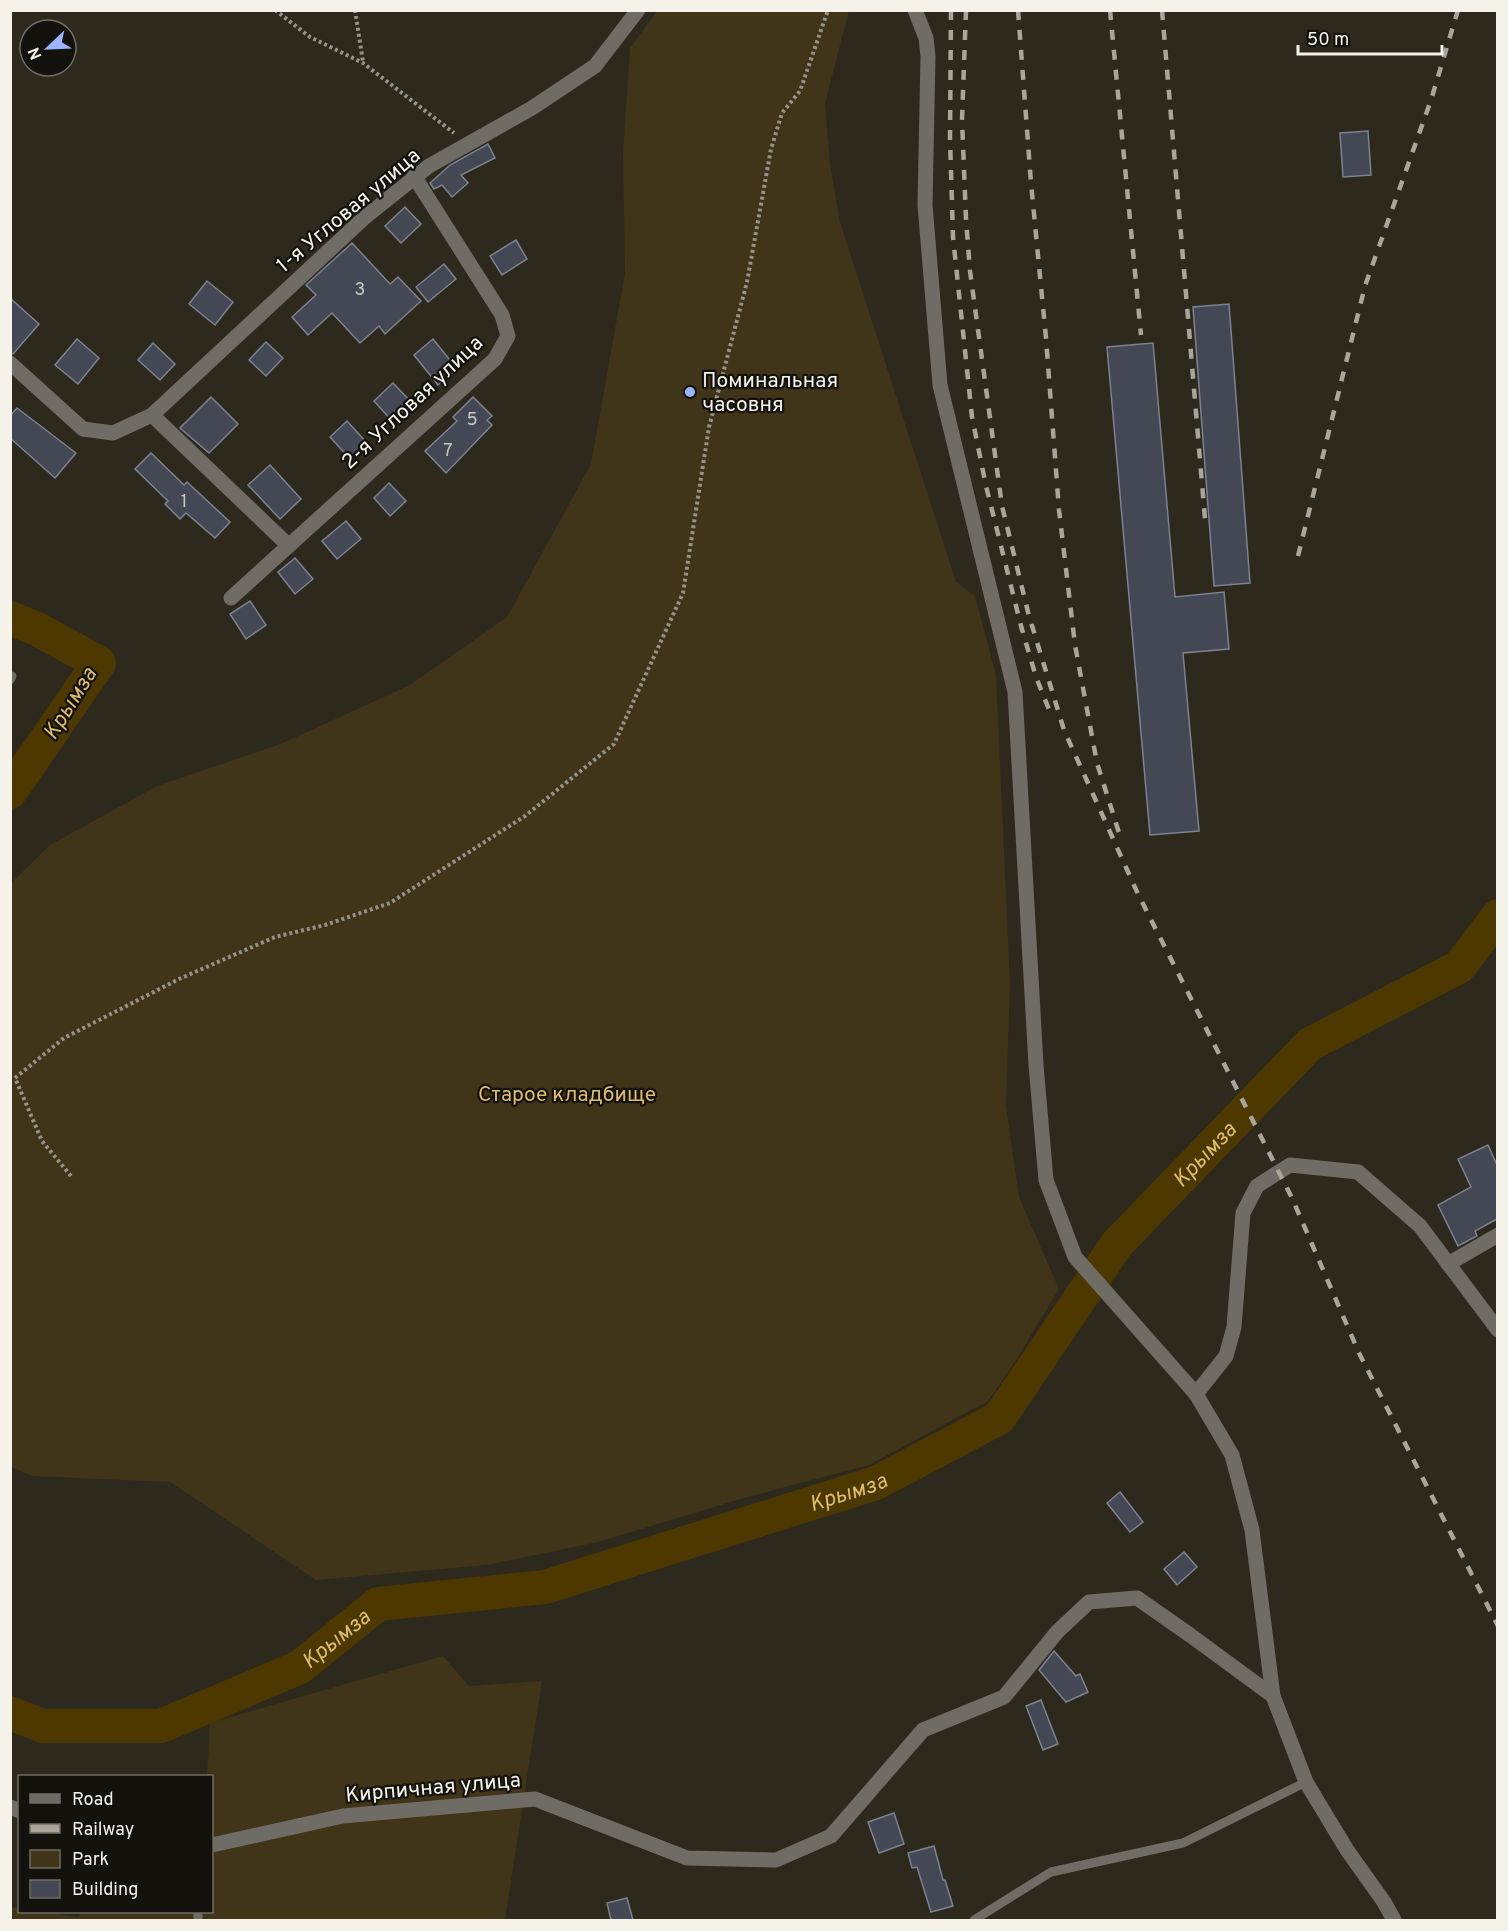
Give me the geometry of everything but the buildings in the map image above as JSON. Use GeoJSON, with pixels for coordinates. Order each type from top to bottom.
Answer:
{"type":"FeatureCollection","features":[{"type":"Feature","properties":{"kind":"street","name":"1-я Угловая улица"},"geometry":{"type":"LineString","coordinates":[[10,363],[83,429],[113,432],[152,415],[364,218],[414,176],[532,108],[595,66],[638,10]]}},
{"type":"Feature","properties":{"kind":"street"},"geometry":{"type":"LineString","coordinates":[[920,14],[928,56],[925,205],[940,385],[1015,692],[1035,1053],[1046,1180],[1075,1257],[1196,1394],[1232,1455],[1249,1519],[1273,1696],[1306,1782],[1347,1850],[1394,1920]]}},
{"type":"Feature","properties":{"kind":"street","name":"2-я Угловая улица"},"geometry":{"type":"LineString","coordinates":[[231,598],[495,359],[508,336],[502,315],[414,176]]}},
{"type":"Feature","properties":{"kind":"street"},"geometry":{"type":"LineString","coordinates":[[152,415],[288,545]]}},
{"type":"Feature","properties":{"kind":"street"},"geometry":{"type":"LineString","coordinates":[[1196,1394],[1226,1356],[1234,1327],[1243,1214],[1257,1186],[1290,1165],[1358,1172],[1420,1226],[1497,1330]]}},
{"type":"Feature","properties":{"kind":"street"},"geometry":{"type":"LineString","coordinates":[[1448,1264],[1497,1235]]}},
{"type":"Feature","properties":{"kind":"street","name":"Кирпичная улица"},"geometry":{"type":"LineString","coordinates":[[213,1845],[343,1816],[535,1799],[687,1858],[776,1860],[831,1836],[923,1730],[1004,1696],[1057,1632],[1089,1602],[1137,1598],[1273,1696]]}},
{"type":"Feature","properties":{"kind":"lane"},"geometry":{"type":"LineString","coordinates":[[974,1920],[1051,1872],[1183,1843],[1306,1782]]}},
{"type":"Feature","properties":{"kind":"path"},"geometry":{"type":"LineString","coordinates":[[275,10],[310,37],[363,63],[468,144]]}},
{"type":"Feature","properties":{"kind":"path"},"geometry":{"type":"LineString","coordinates":[[355,10],[363,63]]}},
{"type":"Feature","properties":{"kind":"path"},"geometry":{"type":"LineString","coordinates":[[71,1176],[42,1141],[15,1078],[64,1038],[179,979],[275,938],[325,925],[390,903],[525,816],[615,744],[683,594],[709,427],[747,282],[771,149],[782,113],[800,91],[828,10]]}},
{"type":"Feature","properties":{"kind":"green space","name":"Старое кладбище"},"geometry":{"type":"Polygon","coordinates":[[[657,11],[849,11],[825,103],[830,164],[840,222],[956,582],[975,596],[996,675],[1010,984],[1006,1106],[1019,1197],[1059,1289],[1015,1362],[988,1401],[869,1465],[744,1498],[598,1542],[487,1565],[316,1580],[170,1482],[32,1476],[11,1467],[11,883],[50,845],[157,786],[283,743],[410,685],[507,617],[591,464],[625,273],[623,153],[630,48],[657,11]]]}},
{"type":"Feature","properties":{"kind":"green space"},"geometry":{"type":"Polygon","coordinates":[[[443,1656],[469,1686],[542,1681],[505,1920],[11,1920],[10,1907],[18,1908],[18,1913],[48,1913],[79,1917],[80,1913],[213,1913],[213,1775],[207,1775],[210,1723],[443,1656]]]}},
{"type":"Feature","properties":{"kind":"waterway","name":"Крымза"},"geometry":{"type":"LineString","coordinates":[[10,618],[37,629],[99,663],[10,792]]}},
{"type":"Feature","properties":{"kind":"waterway","name":"Крымза"},"geometry":{"type":"LineString","coordinates":[[10,1713],[43,1726],[161,1726],[300,1667],[378,1604],[545,1587],[876,1483],[999,1418],[1117,1244],[1310,1044],[1459,967],[1498,916]]}},
{"type":"Feature","properties":{"kind":"railway"},"geometry":{"type":"LineString","coordinates":[[951,10],[950,138],[953,237],[972,417],[986,486],[1021,626],[1036,677],[1052,717]]}},
{"type":"Feature","properties":{"kind":"railway"},"geometry":{"type":"LineString","coordinates":[[966,10],[962,120],[970,271],[1002,506],[1029,616],[1064,730],[1138,894],[1292,1198],[1359,1353],[1498,1626]]}},
{"type":"Feature","properties":{"kind":"railway"},"geometry":{"type":"LineString","coordinates":[[1018,10],[1059,510],[1075,645],[1097,763],[1120,836]]}},
{"type":"Feature","properties":{"kind":"railway"},"geometry":{"type":"LineString","coordinates":[[1110,10],[1141,335]]}},
{"type":"Feature","properties":{"kind":"railway"},"geometry":{"type":"LineString","coordinates":[[1162,10],[1205,519]]}},
{"type":"Feature","properties":{"kind":"railway"},"geometry":{"type":"LineString","coordinates":[[1298,556],[1365,286],[1431,100],[1458,10]]}},
{"type":"Feature","properties":{"kind":"place","name":"Поминальная часовня"},"geometry":{"type":"Point","coordinates":[690,392]}}]}
